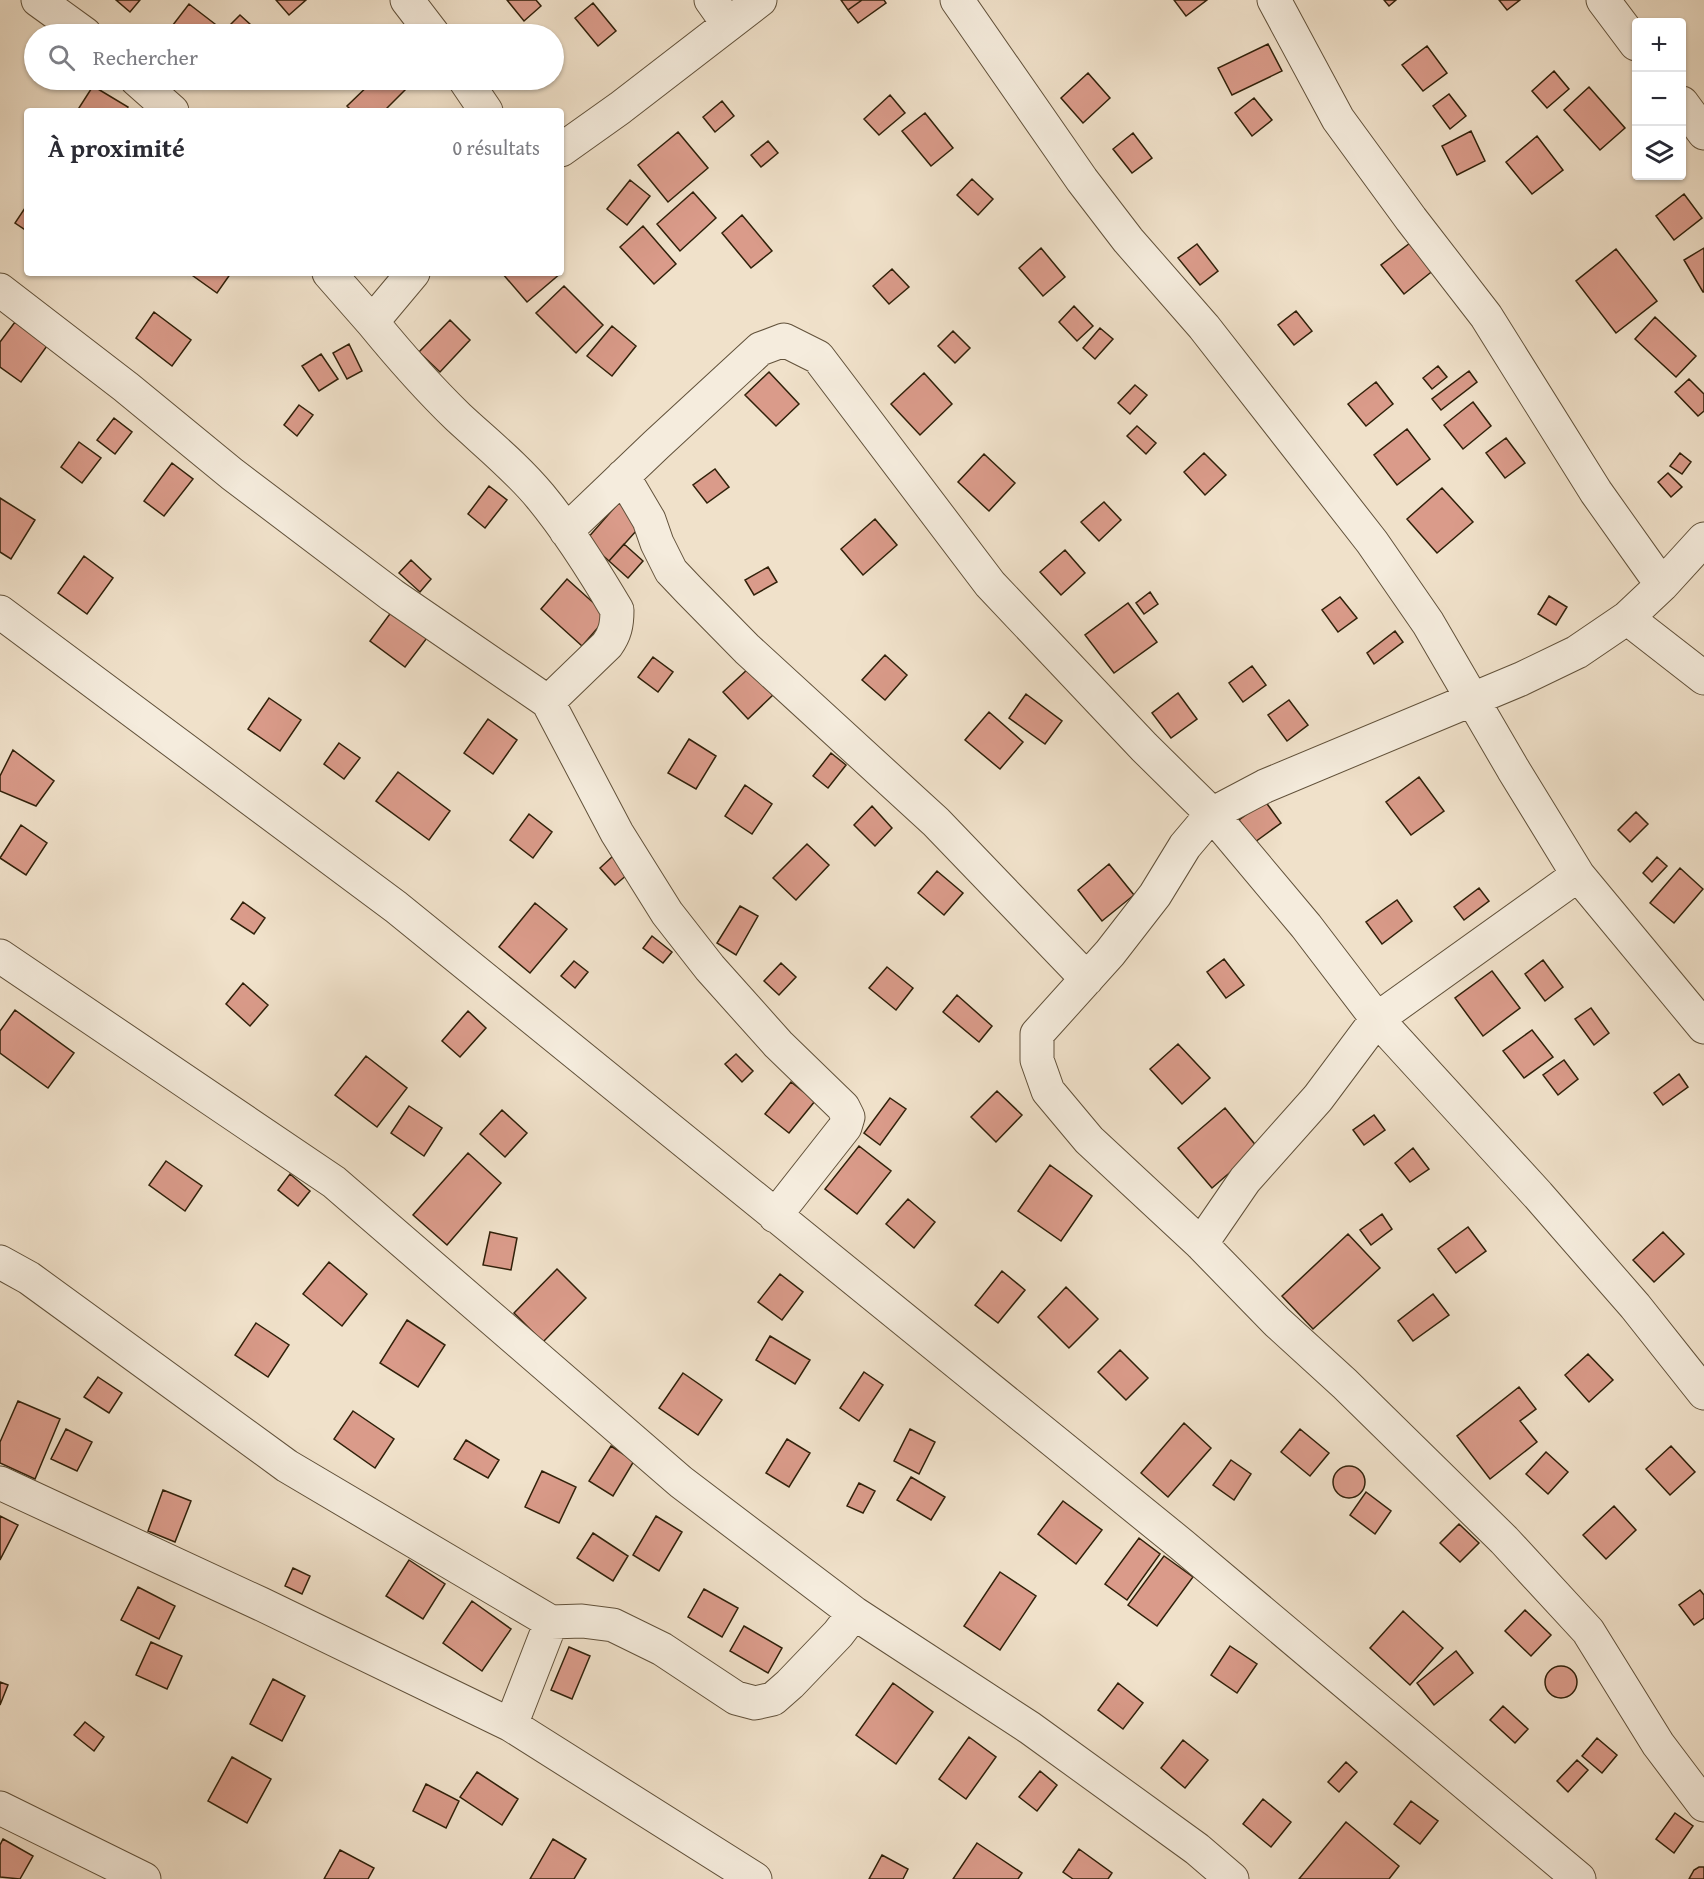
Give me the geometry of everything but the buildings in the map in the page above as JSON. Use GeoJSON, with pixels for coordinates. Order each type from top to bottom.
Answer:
{"type":"FeatureCollection","features":[{"type":"Feature","properties":{"kind":"street"},"geometry":{"type":"LineString","coordinates":[[39,0],[71,24]]}},
{"type":"Feature","properties":{"kind":"street"},"geometry":{"type":"LineString","coordinates":[[407,0],[425,24]]}},
{"type":"Feature","properties":{"kind":"street"},"geometry":{"type":"LineString","coordinates":[[564,148],[620,108],[719,12],[760,0]]}},
{"type":"Feature","properties":{"kind":"street"},"geometry":{"type":"LineString","coordinates":[[957,0],[1088,189],[1128,240],[1204,327],[1372,542],[1428,623],[1578,875],[1704,1027]]}},
{"type":"Feature","properties":{"kind":"street"},"geometry":{"type":"LineString","coordinates":[[1274,0],[1338,119],[1411,219],[1486,315],[1596,492],[1662,585]]}},
{"type":"Feature","properties":{"kind":"street"},"geometry":{"type":"LineString","coordinates":[[1603,0],[1632,39]]}},
{"type":"Feature","properties":{"kind":"street"},"geometry":{"type":"LineString","coordinates":[[148,90],[169,108]]}},
{"type":"Feature","properties":{"kind":"street"},"geometry":{"type":"LineString","coordinates":[[472,90],[484,108]]}},
{"type":"Feature","properties":{"kind":"street"},"geometry":{"type":"LineString","coordinates":[[1686,108],[1704,133]]}},
{"type":"Feature","properties":{"kind":"street"},"geometry":{"type":"LineString","coordinates":[[332,276],[404,360],[457,416],[540,496],[566,531],[617,610],[614,636],[548,702]]}},
{"type":"Feature","properties":{"kind":"street"},"geometry":{"type":"LineString","coordinates":[[372,322],[410,276]]}},
{"type":"Feature","properties":{"kind":"street"},"geometry":{"type":"LineString","coordinates":[[0,290],[126,387],[232,474],[392,595],[548,702],[617,834],[667,913],[710,968],[778,1044],[843,1107],[848,1117],[845,1127],[775,1216]]}},
{"type":"Feature","properties":{"kind":"street"},"geometry":{"type":"LineString","coordinates":[[566,531],[760,349],[784,340],[818,357],[990,584],[1144,747],[1212,814],[1306,926],[1377,1019],[1546,1203],[1635,1306],[1704,1393]]}},
{"type":"Feature","properties":{"kind":"street"},"geometry":{"type":"LineString","coordinates":[[623,476],[649,520],[671,571],[688,591],[747,649],[936,822],[1087,979]]}},
{"type":"Feature","properties":{"kind":"street"},"geometry":{"type":"LineString","coordinates":[[1704,539],[1662,585],[1627,618],[1577,652],[1521,679],[1265,786],[1212,814],[1185,846],[1155,895],[1087,979],[1037,1034],[1037,1060],[1048,1091],[1089,1140],[1201,1244],[1277,1322],[1345,1384],[1504,1540],[1588,1631],[1658,1744],[1704,1805]]}},
{"type":"Feature","properties":{"kind":"street"},"geometry":{"type":"LineString","coordinates":[[0,612],[396,907],[1182,1545],[1579,1879]]}},
{"type":"Feature","properties":{"kind":"street"},"geometry":{"type":"LineString","coordinates":[[1627,618],[1704,678]]}},
{"type":"Feature","properties":{"kind":"street"},"geometry":{"type":"LineString","coordinates":[[1201,1244],[1245,1180],[1318,1098],[1377,1019],[1578,875]]}},
{"type":"Feature","properties":{"kind":"street"},"geometry":{"type":"LineString","coordinates":[[0,956],[334,1182],[681,1482],[854,1613],[1029,1728],[1197,1849],[1232,1879]]}},
{"type":"Feature","properties":{"kind":"street"},"geometry":{"type":"LineString","coordinates":[[0,1262],[29,1278],[287,1466],[551,1622],[582,1621],[613,1625],[662,1649],[736,1698],[755,1703],[773,1699],[790,1684],[838,1634],[854,1613]]}},
{"type":"Feature","properties":{"kind":"street"},"geometry":{"type":"LineString","coordinates":[[0,1483],[261,1604],[511,1725],[755,1879]]}},
{"type":"Feature","properties":{"kind":"street"},"geometry":{"type":"LineString","coordinates":[[511,1725],[551,1622]]}},
{"type":"Feature","properties":{"kind":"street"},"geometry":{"type":"LineString","coordinates":[[0,1808],[144,1879]]}}]}
